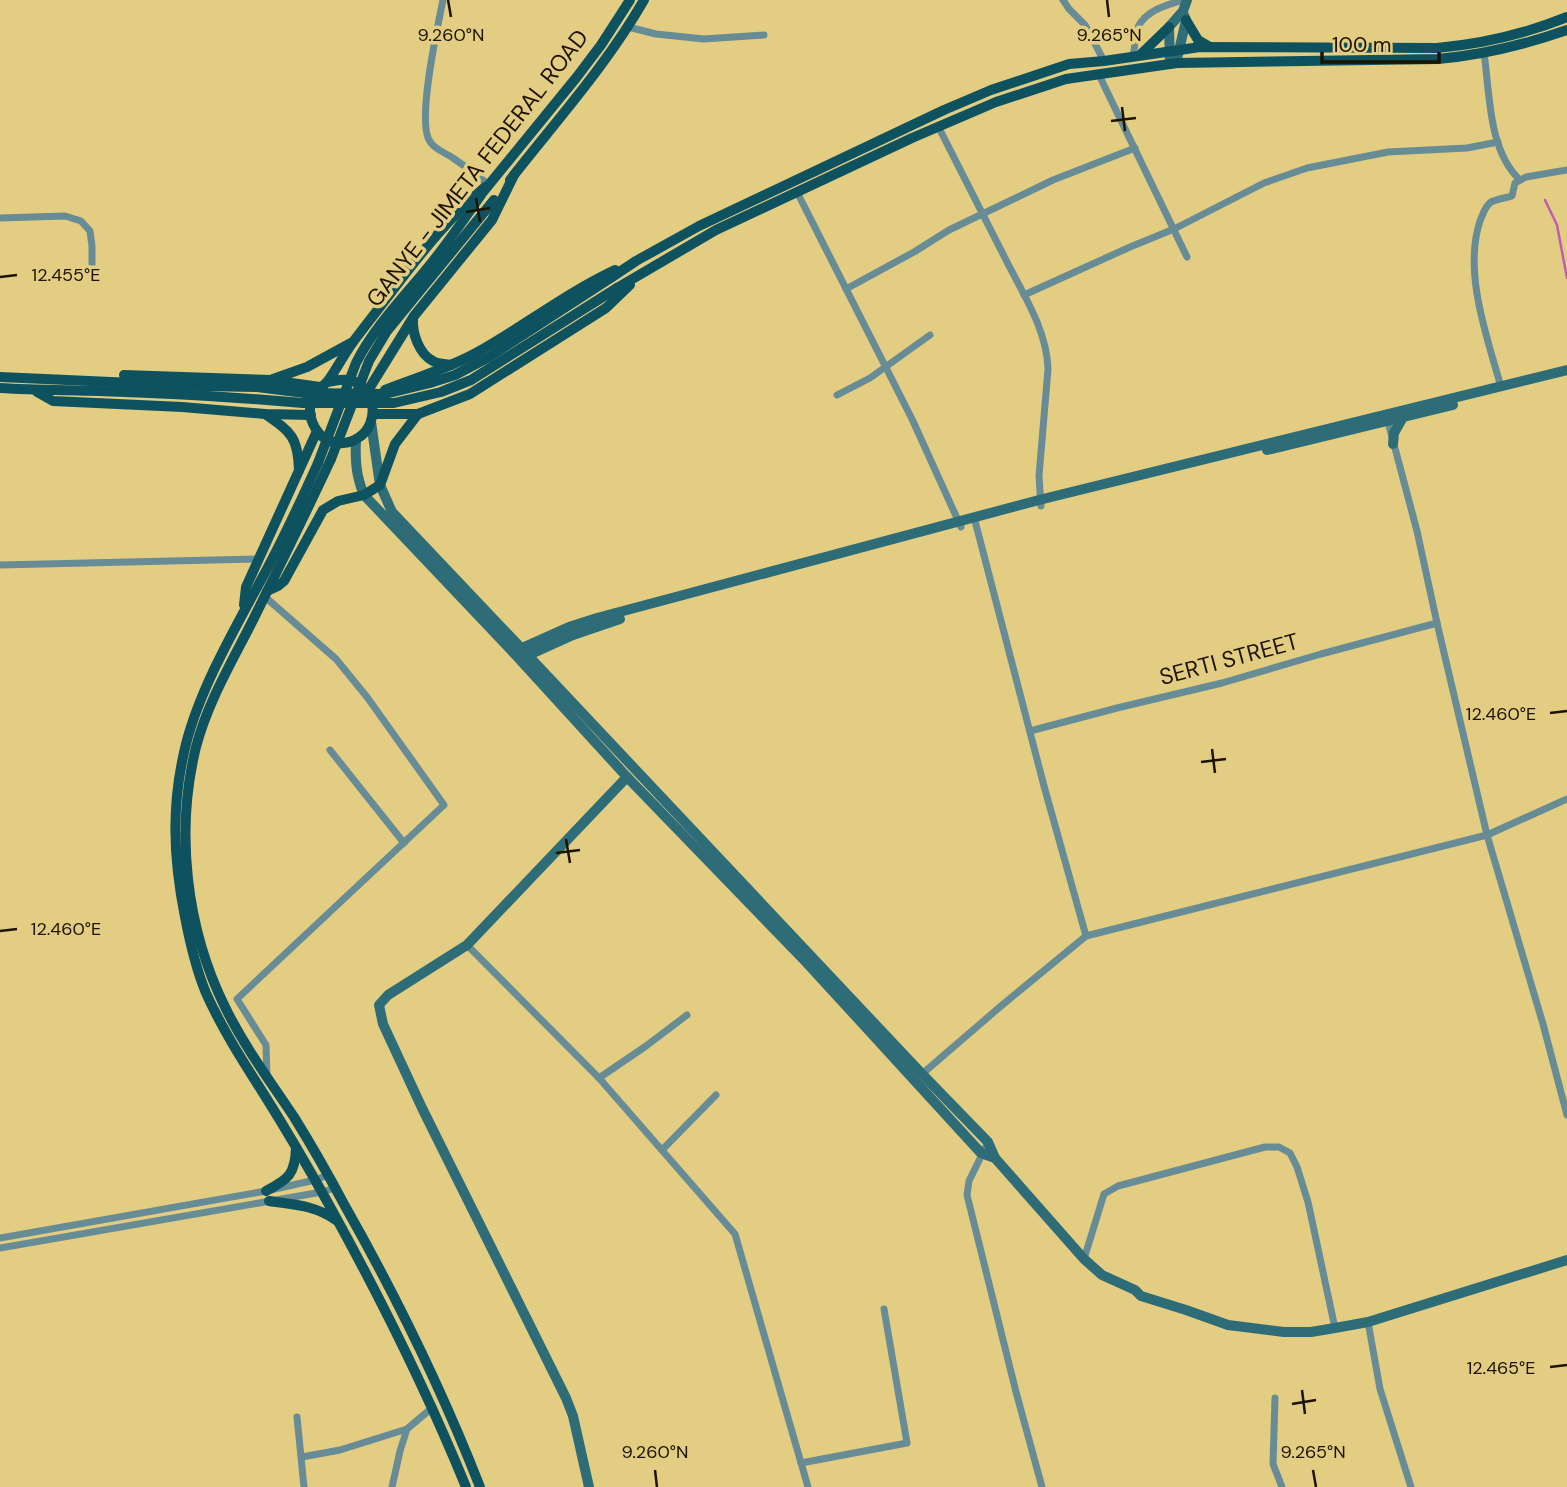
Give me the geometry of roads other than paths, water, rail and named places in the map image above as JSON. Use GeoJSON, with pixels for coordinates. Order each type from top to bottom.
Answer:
{"type":"FeatureCollection","features":[{"type":"Feature","properties":{"kind":"main road","name":"GANYE - JIMETA FEDERAL ROAD"},"geometry":{"type":"LineString","coordinates":[[244,609],[300,503],[362,351],[440,253],[485,189],[601,46],[630,0]]}},
{"type":"Feature","properties":{"kind":"main road","name":"GANYE - JIMETA FEDERAL ROAD"},"geometry":{"type":"LineString","coordinates":[[480,1487],[386,1278],[296,1120],[243,1041],[225,1008],[208,965],[191,898],[186,849],[187,802],[197,744],[219,686],[331,459],[376,348],[418,292],[598,70],[644,0]]}},
{"type":"Feature","properties":{"kind":"main road"},"geometry":{"type":"LineString","coordinates":[[1136,56],[1169,27],[1184,8]]}},
{"type":"Feature","properties":{"kind":"main road"},"geometry":{"type":"LineString","coordinates":[[1184,8],[1198,40],[1210,47]]}},
{"type":"Feature","properties":{"kind":"main road"},"geometry":{"type":"LineString","coordinates":[[1174,51],[1184,8]]}},
{"type":"Feature","properties":{"kind":"main road"},"geometry":{"type":"LineString","coordinates":[[368,394],[452,365],[476,353],[589,282],[636,261],[711,220],[944,110],[1033,75],[1069,64],[1210,47],[1437,48],[1465,45],[1502,38],[1567,17]]}},
{"type":"Feature","properties":{"kind":"main road"},"geometry":{"type":"LineString","coordinates":[[1169,27],[1174,64]]}},
{"type":"Feature","properties":{"kind":"main road"},"geometry":{"type":"LineString","coordinates":[[0,388],[34,390],[52,385],[257,387],[304,398],[385,394],[455,375],[614,283],[646,270],[716,230],[938,126],[1035,88],[1066,79],[1174,64],[1438,59],[1518,46],[1567,30]]}},
{"type":"Feature","properties":{"kind":"main road"},"geometry":{"type":"LineString","coordinates":[[368,394],[414,316],[492,220],[513,175]]}},
{"type":"Feature","properties":{"kind":"main road"},"geometry":{"type":"LineString","coordinates":[[372,418],[368,429],[356,440],[334,442],[317,431],[310,415],[311,402],[353,342],[416,261],[462,207],[485,189]]}},
{"type":"Feature","properties":{"kind":"main road"},"geometry":{"type":"LineString","coordinates":[[614,283],[636,261]]}},
{"type":"Feature","properties":{"kind":"main road"},"geometry":{"type":"LineString","coordinates":[[372,418],[418,414],[470,394],[606,308],[646,270]]}},
{"type":"Feature","properties":{"kind":"main road"},"geometry":{"type":"LineString","coordinates":[[414,316],[412,329],[420,349],[433,362],[452,365]]}},
{"type":"Feature","properties":{"kind":"main road"},"geometry":{"type":"LineString","coordinates":[[270,380],[307,367],[353,342]]}},
{"type":"Feature","properties":{"kind":"main road"},"geometry":{"type":"LineString","coordinates":[[520,654],[569,627],[597,618],[1567,370]]}},
{"type":"Feature","properties":{"kind":"main road"},"geometry":{"type":"LineString","coordinates":[[0,377],[34,377],[59,373],[270,380],[324,385],[347,379],[358,384],[368,394],[373,408],[380,485],[392,512],[627,777],[807,963],[981,1153],[995,1158]]}},
{"type":"Feature","properties":{"kind":"main road"},"geometry":{"type":"LineString","coordinates":[[1387,417],[1404,417],[1567,376]]}},
{"type":"Feature","properties":{"kind":"main road"},"geometry":{"type":"LineString","coordinates":[[34,377],[52,385]]}},
{"type":"Feature","properties":{"kind":"main road"},"geometry":{"type":"LineString","coordinates":[[34,390],[53,401],[310,415]]}},
{"type":"Feature","properties":{"kind":"main road"},"geometry":{"type":"LineString","coordinates":[[265,414],[288,429],[298,452],[299,473]]}},
{"type":"Feature","properties":{"kind":"main road"},"geometry":{"type":"LineString","coordinates":[[266,594],[284,581],[323,510],[338,501],[364,495],[380,485],[395,444],[418,414]]}},
{"type":"Feature","properties":{"kind":"main road"},"geometry":{"type":"LineString","coordinates":[[1394,444],[1394,433],[1404,417]]}},
{"type":"Feature","properties":{"kind":"main road"},"geometry":{"type":"LineString","coordinates":[[317,431],[246,587],[244,609],[205,690],[187,742],[178,786],[174,832],[178,884],[190,943],[206,993],[234,1047],[338,1221],[433,1408],[466,1487]]}},
{"type":"Feature","properties":{"kind":"main road"},"geometry":{"type":"LineString","coordinates":[[356,440],[358,481],[364,495],[988,1142],[995,1158],[1084,1259],[1102,1275],[1142,1296],[1228,1325],[1284,1332],[1311,1332],[1368,1322],[1567,1260]]}},
{"type":"Feature","properties":{"kind":"main road"},"geometry":{"type":"LineString","coordinates":[[589,1487],[573,1416],[566,1398],[422,1108],[383,1024],[379,1005],[388,995],[467,944],[627,777]]}},
{"type":"Feature","properties":{"kind":"main road"},"geometry":{"type":"LineString","coordinates":[[268,1196],[291,1175],[296,1148]]}},
{"type":"Feature","properties":{"kind":"main road"},"geometry":{"type":"LineString","coordinates":[[268,1196],[323,1211],[338,1221]]}},
{"type":"Feature","properties":{"kind":"street"},"geometry":{"type":"LineString","coordinates":[[443,0],[425,118],[426,136],[432,145],[469,169],[485,189]]}},
{"type":"Feature","properties":{"kind":"street"},"geometry":{"type":"LineString","coordinates":[[1063,0],[1086,25],[1104,61]]}},
{"type":"Feature","properties":{"kind":"street"},"geometry":{"type":"LineString","coordinates":[[1136,56],[1138,27],[1146,15],[1161,7],[1184,8]]}},
{"type":"Feature","properties":{"kind":"street"},"geometry":{"type":"LineString","coordinates":[[628,27],[656,34],[704,39],[764,35]]}},
{"type":"Feature","properties":{"kind":"street"},"geometry":{"type":"LineString","coordinates":[[1484,53],[1498,142],[1508,166],[1520,180]]}},
{"type":"Feature","properties":{"kind":"street"},"geometry":{"type":"LineString","coordinates":[[1099,75],[1187,257]]}},
{"type":"Feature","properties":{"kind":"street"},"geometry":{"type":"LineString","coordinates":[[938,126],[1045,342],[1048,369],[1039,476],[1040,503]]}},
{"type":"Feature","properties":{"kind":"street"},"geometry":{"type":"LineString","coordinates":[[1024,295],[1174,229],[1264,183],[1307,168],[1388,152],[1467,148],[1498,142]]}},
{"type":"Feature","properties":{"kind":"street"},"geometry":{"type":"LineString","coordinates":[[846,289],[949,230],[1054,180],[1135,148]]}},
{"type":"Feature","properties":{"kind":"street"},"geometry":{"type":"LineString","coordinates":[[1501,387],[1475,286],[1476,231],[1483,212],[1490,203],[1512,196],[1515,183],[1541,173],[1567,170]]}},
{"type":"Feature","properties":{"kind":"street"},"geometry":{"type":"LineString","coordinates":[[797,192],[912,419],[960,524]]}},
{"type":"Feature","properties":{"kind":"street"},"geometry":{"type":"LineString","coordinates":[[0,218],[65,216],[81,221],[90,231],[92,268]]}},
{"type":"Feature","properties":{"kind":"street"},"geometry":{"type":"LineString","coordinates":[[837,395],[870,378],[930,335]]}},
{"type":"Feature","properties":{"kind":"street"},"geometry":{"type":"LineString","coordinates":[[1387,417],[1418,531],[1487,835],[1567,1115]]}},
{"type":"Feature","properties":{"kind":"street"},"geometry":{"type":"LineString","coordinates":[[975,521],[1086,936]]}},
{"type":"Feature","properties":{"kind":"street"},"geometry":{"type":"LineString","coordinates":[[0,565],[259,559]]}},
{"type":"Feature","properties":{"kind":"street"},"geometry":{"type":"LineString","coordinates":[[266,594],[336,659],[367,697],[444,805],[236,999],[266,1045],[267,1077]]}},
{"type":"Feature","properties":{"kind":"street","name":"SERTI STREET"},"geometry":{"type":"LineString","coordinates":[[1030,731],[1222,683],[1437,624]]}},
{"type":"Feature","properties":{"kind":"street"},"geometry":{"type":"LineString","coordinates":[[330,750],[404,843]]}},
{"type":"Feature","properties":{"kind":"street"},"geometry":{"type":"LineString","coordinates":[[922,1074],[1086,936],[1487,835],[1567,799]]}},
{"type":"Feature","properties":{"kind":"street"},"geometry":{"type":"LineString","coordinates":[[467,944],[598,1078],[735,1234],[808,1487]]}},
{"type":"Feature","properties":{"kind":"street"},"geometry":{"type":"LineString","coordinates":[[598,1078],[687,1016]]}},
{"type":"Feature","properties":{"kind":"street"},"geometry":{"type":"LineString","coordinates":[[662,1150],[716,1095]]}},
{"type":"Feature","properties":{"kind":"street"},"geometry":{"type":"LineString","coordinates":[[988,1142],[969,1181],[967,1195],[1042,1487]]}},
{"type":"Feature","properties":{"kind":"street"},"geometry":{"type":"LineString","coordinates":[[1084,1259],[1104,1194],[1118,1186],[1265,1147],[1279,1147],[1290,1153],[1308,1202],[1335,1328]]}},
{"type":"Feature","properties":{"kind":"street"},"geometry":{"type":"LineString","coordinates":[[0,1248],[268,1196],[328,1175]]}},
{"type":"Feature","properties":{"kind":"street"},"geometry":{"type":"LineString","coordinates":[[0,1238],[335,1188]]}},
{"type":"Feature","properties":{"kind":"street"},"geometry":{"type":"LineString","coordinates":[[801,1463],[907,1443],[884,1310]]}},
{"type":"Feature","properties":{"kind":"street"},"geometry":{"type":"LineString","coordinates":[[1368,1322],[1380,1389],[1411,1487]]}},
{"type":"Feature","properties":{"kind":"street"},"geometry":{"type":"LineString","coordinates":[[1275,1398],[1273,1464],[1282,1487]]}},
{"type":"Feature","properties":{"kind":"street"},"geometry":{"type":"LineString","coordinates":[[302,1457],[340,1450],[407,1429],[433,1408]]}},
{"type":"Feature","properties":{"kind":"street"},"geometry":{"type":"LineString","coordinates":[[297,1417],[304,1487]]}},
{"type":"Feature","properties":{"kind":"street"},"geometry":{"type":"LineString","coordinates":[[392,1487],[407,1429]]}},
{"type":"Feature","properties":{"kind":"waterway"},"geometry":{"type":"LineString","coordinates":[[1545,200],[1557,225],[1567,278]]}}]}
